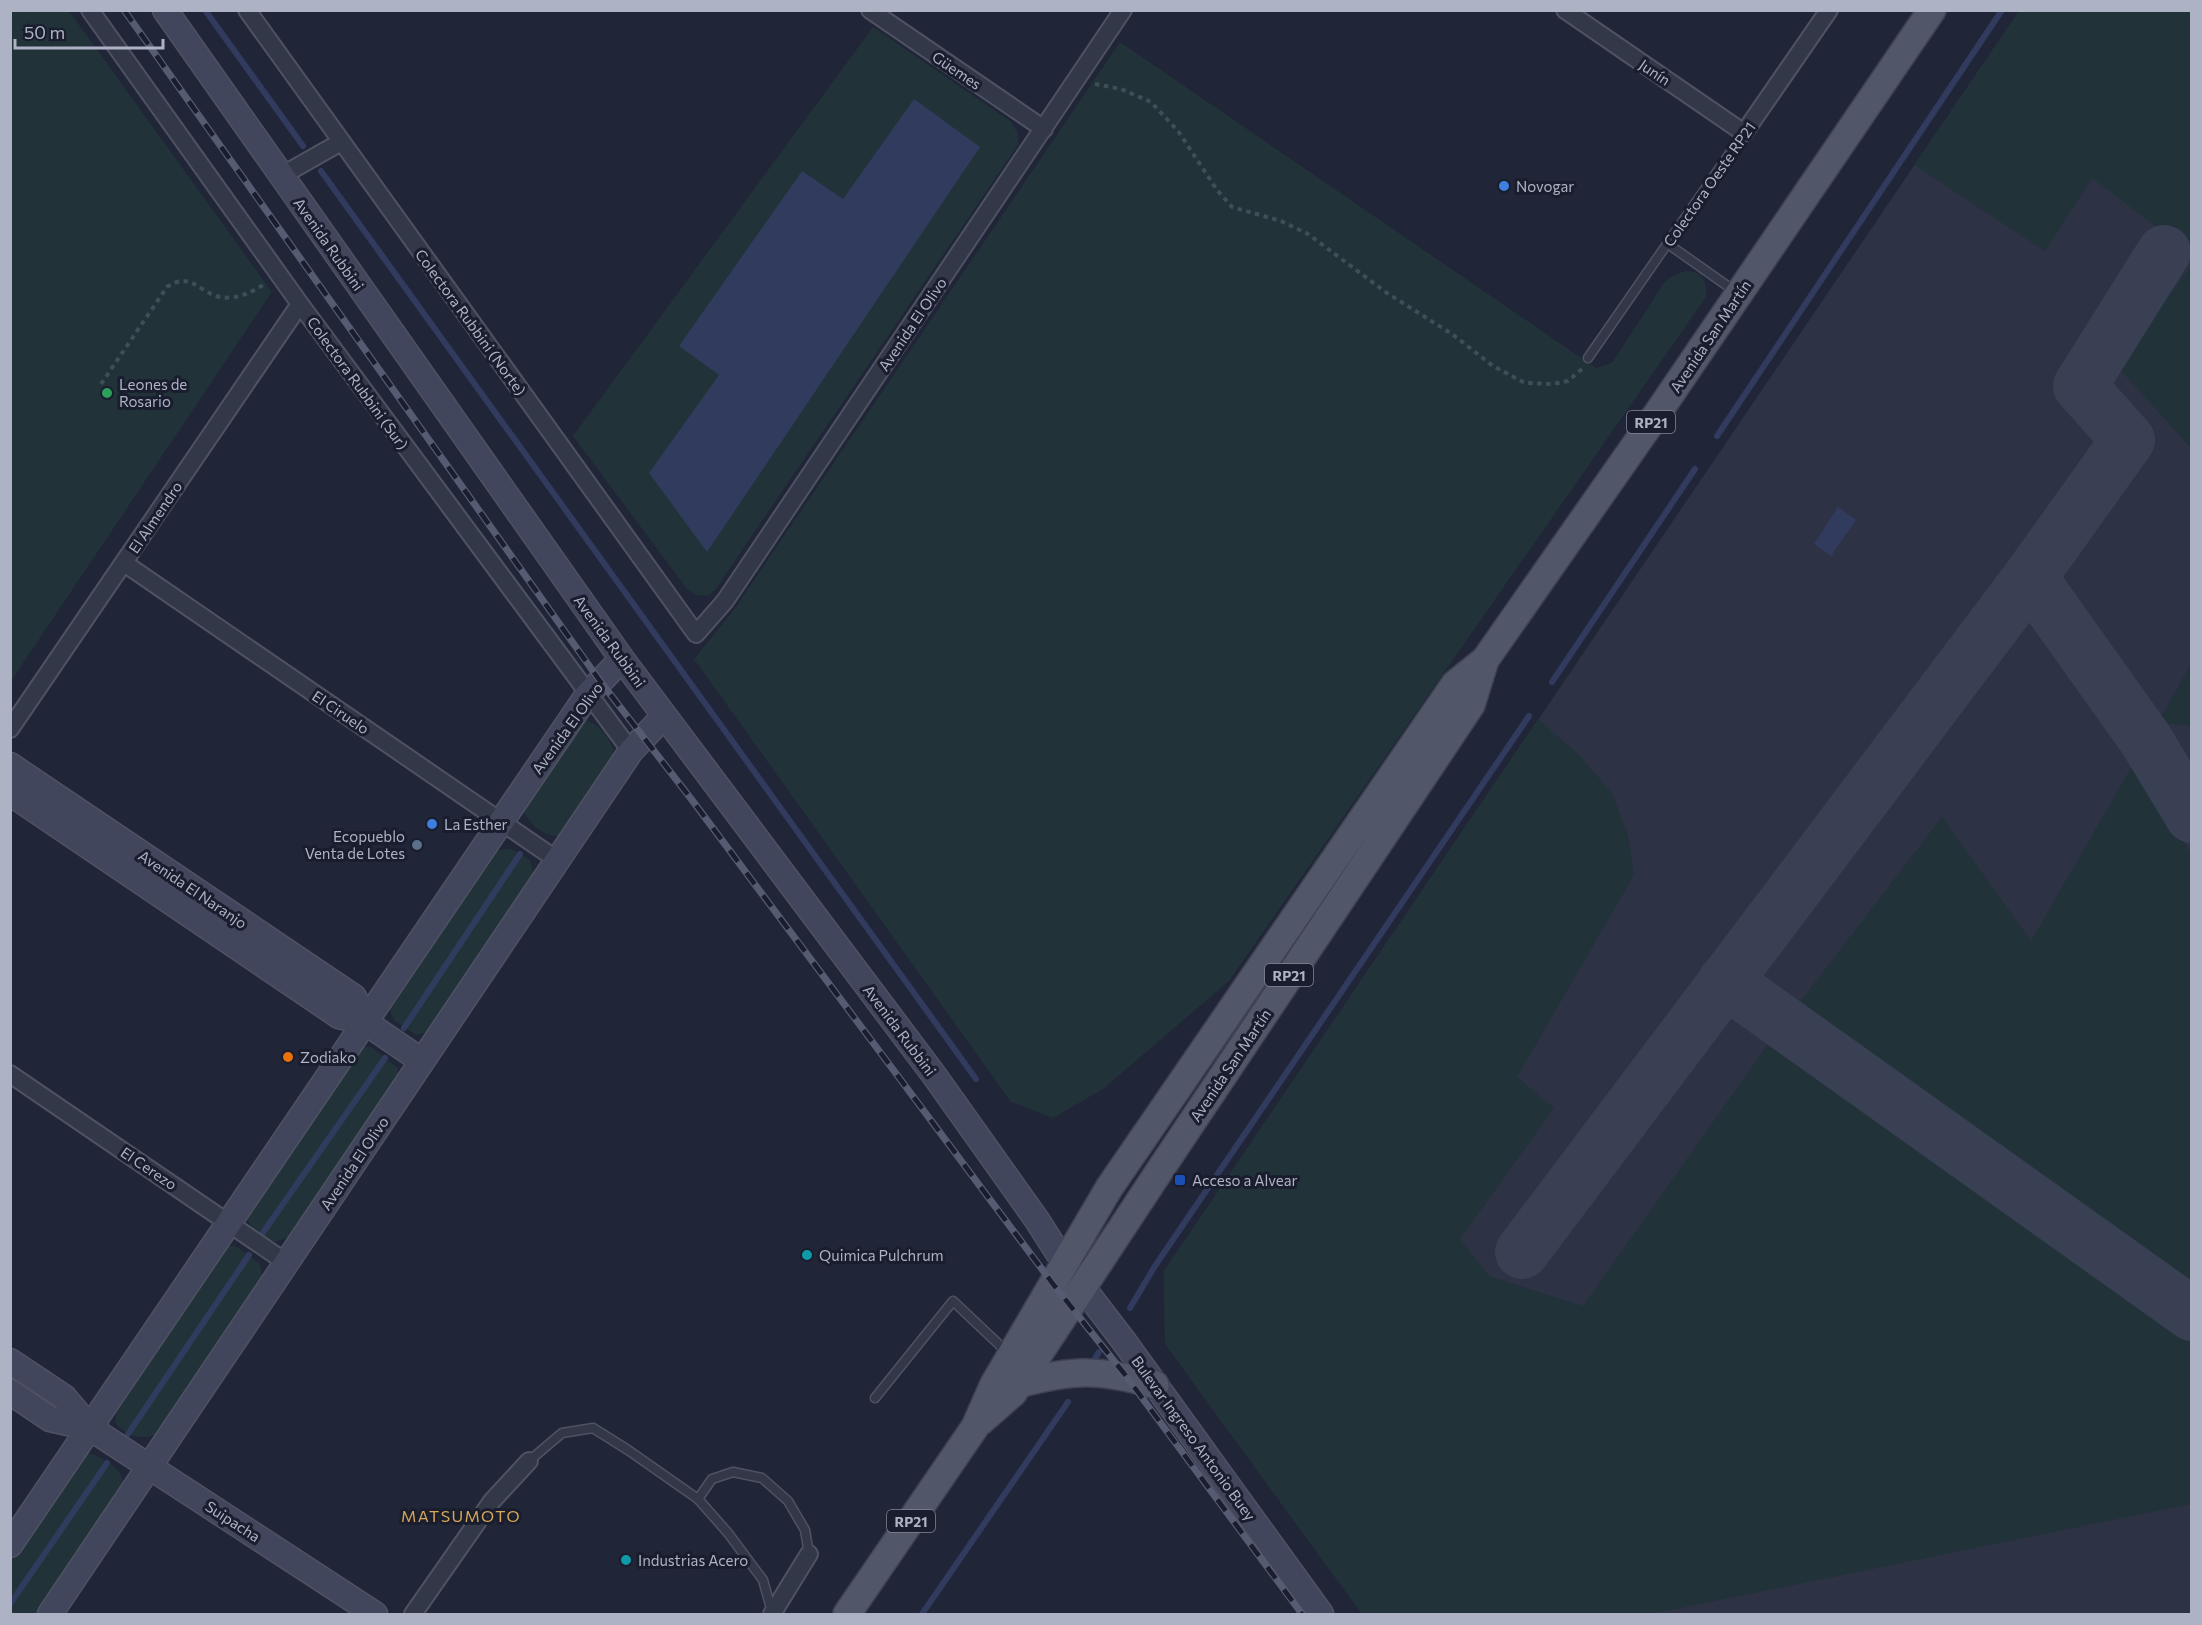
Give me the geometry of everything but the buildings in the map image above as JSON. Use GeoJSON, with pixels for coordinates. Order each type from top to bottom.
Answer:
{"type":"FeatureCollection","features":[{"type":"Feature","properties":{"kind":"main road","name":"Avenida San Martín"},"geometry":{"type":"LineString","coordinates":[[847,1614],[975,1427],[994,1384],[1115,1179],[1455,684],[1485,660],[1932,10]]}},
{"type":"Feature","properties":{"kind":"main road","name":"Avenida San Martín"},"geometry":{"type":"LineString","coordinates":[[975,1427],[1013,1393],[1471,705],[1485,660]]}},
{"type":"Feature","properties":{"kind":"main road"},"geometry":{"type":"LineString","coordinates":[[1019,1384],[1051,1375],[1082,1371],[1126,1376],[1155,1385]]}},
{"type":"Feature","properties":{"kind":"street","name":"Colectora Rubbini (Sur)"},"geometry":{"type":"LineString","coordinates":[[90,10],[300,304],[631,751]]}},
{"type":"Feature","properties":{"kind":"street","name":"Avenida Rubbini"},"geometry":{"type":"LineString","coordinates":[[165,10],[622,658],[934,1075],[1037,1220],[1065,1264]]}},
{"type":"Feature","properties":{"kind":"street","name":"Colectora Rubbini (Norte)"},"geometry":{"type":"LineString","coordinates":[[247,10],[696,634]]}},
{"type":"Feature","properties":{"kind":"street","name":"Güemes"},"geometry":{"type":"LineString","coordinates":[[870,10],[1044,129]]}},
{"type":"Feature","properties":{"kind":"street","name":"Avenida El Olivo"},"geometry":{"type":"LineString","coordinates":[[696,634],[725,601],[1123,10]]}},
{"type":"Feature","properties":{"kind":"street","name":"Junín"},"geometry":{"type":"LineString","coordinates":[[1565,10],[1744,133]]}},
{"type":"Feature","properties":{"kind":"street","name":"Colectora Oeste RP21"},"geometry":{"type":"LineString","coordinates":[[1744,133],[1830,10]]}},
{"type":"Feature","properties":{"kind":"street"},"geometry":{"type":"LineString","coordinates":[[281,176],[341,142]]}},
{"type":"Feature","properties":{"kind":"street","name":"El Almendro"},"geometry":{"type":"LineString","coordinates":[[10,729],[300,304]]}},
{"type":"Feature","properties":{"kind":"street","name":"El Ciruelo"},"geometry":{"type":"LineString","coordinates":[[124,563],[557,860]]}},
{"type":"Feature","properties":{"kind":"street","name":"Avenida El Olivo"},"geometry":{"type":"LineString","coordinates":[[10,1545],[588,694],[622,658]]}},
{"type":"Feature","properties":{"kind":"street","name":"Avenida El Olivo"},"geometry":{"type":"LineString","coordinates":[[50,1614],[631,751],[664,716]]}},
{"type":"Feature","properties":{"kind":"street","name":"Avenida El Naranjo"},"geometry":{"type":"LineString","coordinates":[[10,765],[354,998],[365,1022]]}},
{"type":"Feature","properties":{"kind":"street","name":"Avenida El Naranjo"},"geometry":{"type":"LineString","coordinates":[[10,793],[339,1016],[365,1022],[422,1061]]}},
{"type":"Feature","properties":{"kind":"street","name":"El Cerezo"},"geometry":{"type":"LineString","coordinates":[[10,1074],[287,1263]]}},
{"type":"Feature","properties":{"kind":"street","name":"Bulevar Ingreso Antonio Buey"},"geometry":{"type":"LineString","coordinates":[[1065,1264],[1321,1614]]}},
{"type":"Feature","properties":{"kind":"street"},"geometry":{"type":"LineString","coordinates":[[10,1360],[64,1397],[90,1428]]}},
{"type":"Feature","properties":{"kind":"street"},"geometry":{"type":"LineString","coordinates":[[10,1392],[50,1419],[90,1428]]}},
{"type":"Feature","properties":{"kind":"street","name":"Suipacha"},"geometry":{"type":"LineString","coordinates":[[90,1428],[375,1614]]}},
{"type":"Feature","properties":{"kind":"street"},"geometry":{"type":"LineString","coordinates":[[413,1614],[492,1501],[529,1461]]}},
{"type":"Feature","properties":{"kind":"street"},"geometry":{"type":"LineString","coordinates":[[773,1614],[809,1554]]}},
{"type":"Feature","properties":{"kind":"lane","name":"Colectora Oeste RP21"},"geometry":{"type":"LineString","coordinates":[[1588,358],[1744,133]]}},
{"type":"Feature","properties":{"kind":"lane"},"geometry":{"type":"LineString","coordinates":[[1668,244],[1738,294]]}},
{"type":"Feature","properties":{"kind":"lane"},"geometry":{"type":"LineString","coordinates":[[875,1398],[954,1301],[1011,1355]]}},
{"type":"Feature","properties":{"kind":"lane"},"geometry":{"type":"LineString","coordinates":[[529,1461],[562,1433],[593,1428],[698,1499],[728,1533],[763,1580],[773,1614]]}},
{"type":"Feature","properties":{"kind":"lane"},"geometry":{"type":"LineString","coordinates":[[698,1499],[712,1479],[733,1473],[762,1478],[788,1501],[805,1530],[809,1554]]}},
{"type":"Feature","properties":{"kind":"path"},"geometry":{"type":"LineString","coordinates":[[1076,80],[1121,89],[1151,102],[1178,131],[1232,207],[1281,221],[1308,234],[1387,293],[1452,334],[1493,366],[1525,383],[1553,384],[1568,381],[1580,373],[1588,358]]}},
{"type":"Feature","properties":{"kind":"path"},"geometry":{"type":"LineString","coordinates":[[101,384],[172,283],[188,281],[220,297],[236,297],[255,291],[279,274]]}},
{"type":"Feature","properties":{"kind":"shaded area","name":"Leones de Rosario"},"geometry":{"type":"Polygon","coordinates":[[[11,10],[69,11],[272,292],[11,681],[11,10]]]}},
{"type":"Feature","properties":{"kind":"shaded area"},"geometry":{"type":"Polygon","coordinates":[[[2019,11],[2191,11],[2191,1614],[1362,1614],[1165,1344],[1164,1271],[2019,11]]]}},
{"type":"Feature","properties":{"kind":"shaded area"},"geometry":{"type":"Polygon","coordinates":[[[2019,11],[2191,11],[2191,253],[2092,178],[2045,251],[1914,165],[2019,11]]]}},
{"type":"Feature","properties":{"kind":"shaded area"},"geometry":{"type":"Polygon","coordinates":[[[873,27],[1010,121],[1018,133],[1018,145],[715,590],[707,596],[697,595],[687,589],[573,436],[873,27]]]}},
{"type":"Feature","properties":{"kind":"shaded area"},"geometry":{"type":"Polygon","coordinates":[[[1120,42],[1596,368],[1612,363],[1660,288],[1674,275],[1689,271],[1695,272],[1704,281],[1706,297],[1229,981],[1103,1089],[1053,1118],[1011,1102],[694,659],[733,611],[1120,42]]]}},
{"type":"Feature","properties":{"kind":"shaded area"},"geometry":{"type":"Polygon","coordinates":[[[2191,266],[2192,448],[2117,366],[2191,266]]]}},
{"type":"Feature","properties":{"kind":"shaded area"},"geometry":{"type":"Polygon","coordinates":[[[2191,664],[2191,726],[2158,722],[2191,664]]]}},
{"type":"Feature","properties":{"kind":"shaded area"},"geometry":{"type":"Polygon","coordinates":[[[1538,719],[1580,756],[1612,793],[1628,835],[1634,875],[1517,1077],[1554,1108],[1460,1239],[1489,1276],[1583,1306],[1768,1044],[2191,1334],[2191,1504],[1651,1614],[1362,1614],[1165,1344],[1164,1271],[1538,719]]]}},
{"type":"Feature","properties":{"kind":"shaded area"},"geometry":{"type":"Polygon","coordinates":[[[588,721],[605,734],[615,754],[560,836],[554,836],[533,825],[523,810],[578,724],[588,721]]]}},
{"type":"Feature","properties":{"kind":"shaded area"},"geometry":{"type":"Polygon","coordinates":[[[2135,761],[2191,854],[2191,1281],[1797,1006],[1942,817],[2031,941],[2135,761]]]}},
{"type":"Feature","properties":{"kind":"shaded area"},"geometry":{"type":"Polygon","coordinates":[[[511,849],[530,860],[534,876],[431,1031],[416,1035],[394,1020],[388,1006],[497,850],[511,849]]]}},
{"type":"Feature","properties":{"kind":"shaded area"},"geometry":{"type":"Polygon","coordinates":[[[360,1047],[371,1047],[398,1068],[399,1079],[289,1237],[275,1242],[252,1227],[245,1211],[360,1047]]]}},
{"type":"Feature","properties":{"kind":"shaded area"},"geometry":{"type":"Polygon","coordinates":[[[234,1245],[260,1264],[263,1279],[158,1434],[140,1437],[129,1434],[115,1422],[116,1414],[220,1249],[234,1245]]]}},
{"type":"Feature","properties":{"kind":"shaded area"},"geometry":{"type":"Polygon","coordinates":[[[85,1453],[99,1457],[117,1470],[122,1479],[122,1489],[38,1614],[11,1614],[11,1559],[78,1458],[85,1453]]]}},
{"type":"Feature","properties":{"kind":"water"},"geometry":{"type":"Polygon","coordinates":[[[914,99],[980,147],[707,552],[649,473],[719,375],[679,346],[802,171],[843,199],[914,99]]]}},
{"type":"Feature","properties":{"kind":"water"},"geometry":{"type":"Polygon","coordinates":[[[1838,507],[1856,520],[1831,556],[1814,544],[1838,507]]]}},
{"type":"Feature","properties":{"kind":"waterway"},"geometry":{"type":"LineString","coordinates":[[205,10],[303,146]]}},
{"type":"Feature","properties":{"kind":"waterway"},"geometry":{"type":"LineString","coordinates":[[1717,436],[2002,10]]}},
{"type":"Feature","properties":{"kind":"waterway"},"geometry":{"type":"LineString","coordinates":[[321,171],[976,1079]]}},
{"type":"Feature","properties":{"kind":"waterway"},"geometry":{"type":"LineString","coordinates":[[1552,682],[1695,469]]}},
{"type":"Feature","properties":{"kind":"waterway"},"geometry":{"type":"LineString","coordinates":[[1130,1308],[1155,1266],[1529,716]]}},
{"type":"Feature","properties":{"kind":"waterway"},"geometry":{"type":"LineString","coordinates":[[404,1028],[520,854]]}},
{"type":"Feature","properties":{"kind":"waterway"},"geometry":{"type":"LineString","coordinates":[[262,1234],[385,1058]]}},
{"type":"Feature","properties":{"kind":"waterway"},"geometry":{"type":"LineString","coordinates":[[128,1434],[249,1255]]}},
{"type":"Feature","properties":{"kind":"waterway"},"geometry":{"type":"LineString","coordinates":[[1094,1360],[1099,1352]]}},
{"type":"Feature","properties":{"kind":"waterway"},"geometry":{"type":"LineString","coordinates":[[922,1614],[1068,1402]]}},
{"type":"Feature","properties":{"kind":"waterway"},"geometry":{"type":"LineString","coordinates":[[10,1604],[107,1463]]}},
{"type":"Feature","properties":{"kind":"taxiway"},"geometry":{"type":"LineString","coordinates":[[1522,1252],[2030,577],[2128,440],[2080,386],[2164,252]]}},
{"type":"Feature","properties":{"kind":"taxiway"},"geometry":{"type":"LineString","coordinates":[[2030,577],[2146,740],[2192,816]]}},
{"type":"Feature","properties":{"kind":"taxiway"},"geometry":{"type":"LineString","coordinates":[[1725,981],[2192,1314]]}},
{"type":"Feature","properties":{"kind":"railway"},"geometry":{"type":"LineString","coordinates":[[124,10],[600,681],[692,800],[1053,1284],[1126,1376],[1302,1614]]}},
{"type":"Feature","properties":{"kind":"place","name":"Novogar"},"geometry":{"type":"Point","coordinates":[1504,186]}},
{"type":"Feature","properties":{"kind":"place","name":"Leones de Rosario"},"geometry":{"type":"Point","coordinates":[107,393]}},
{"type":"Feature","properties":{"kind":"place","name":"La Esther"},"geometry":{"type":"Point","coordinates":[432,824]}},
{"type":"Feature","properties":{"kind":"place","name":"Ecopueblo Venta de Lotes"},"geometry":{"type":"Point","coordinates":[417,845]}},
{"type":"Feature","properties":{"kind":"place","name":"Zodiako"},"geometry":{"type":"Point","coordinates":[288,1057]}},
{"type":"Feature","properties":{"kind":"place","name":"Acceso a Alvear"},"geometry":{"type":"Point","coordinates":[1180,1180]}},
{"type":"Feature","properties":{"kind":"place","name":"Quimica Pulchrum"},"geometry":{"type":"Point","coordinates":[807,1255]}},
{"type":"Feature","properties":{"kind":"place","name":"Industrias Acero"},"geometry":{"type":"Point","coordinates":[626,1560]}},
{"type":"Feature","properties":{"kind":"district","name":"MATSUMOTO"},"geometry":{"type":"Point","coordinates":[461,1515]}}]}
